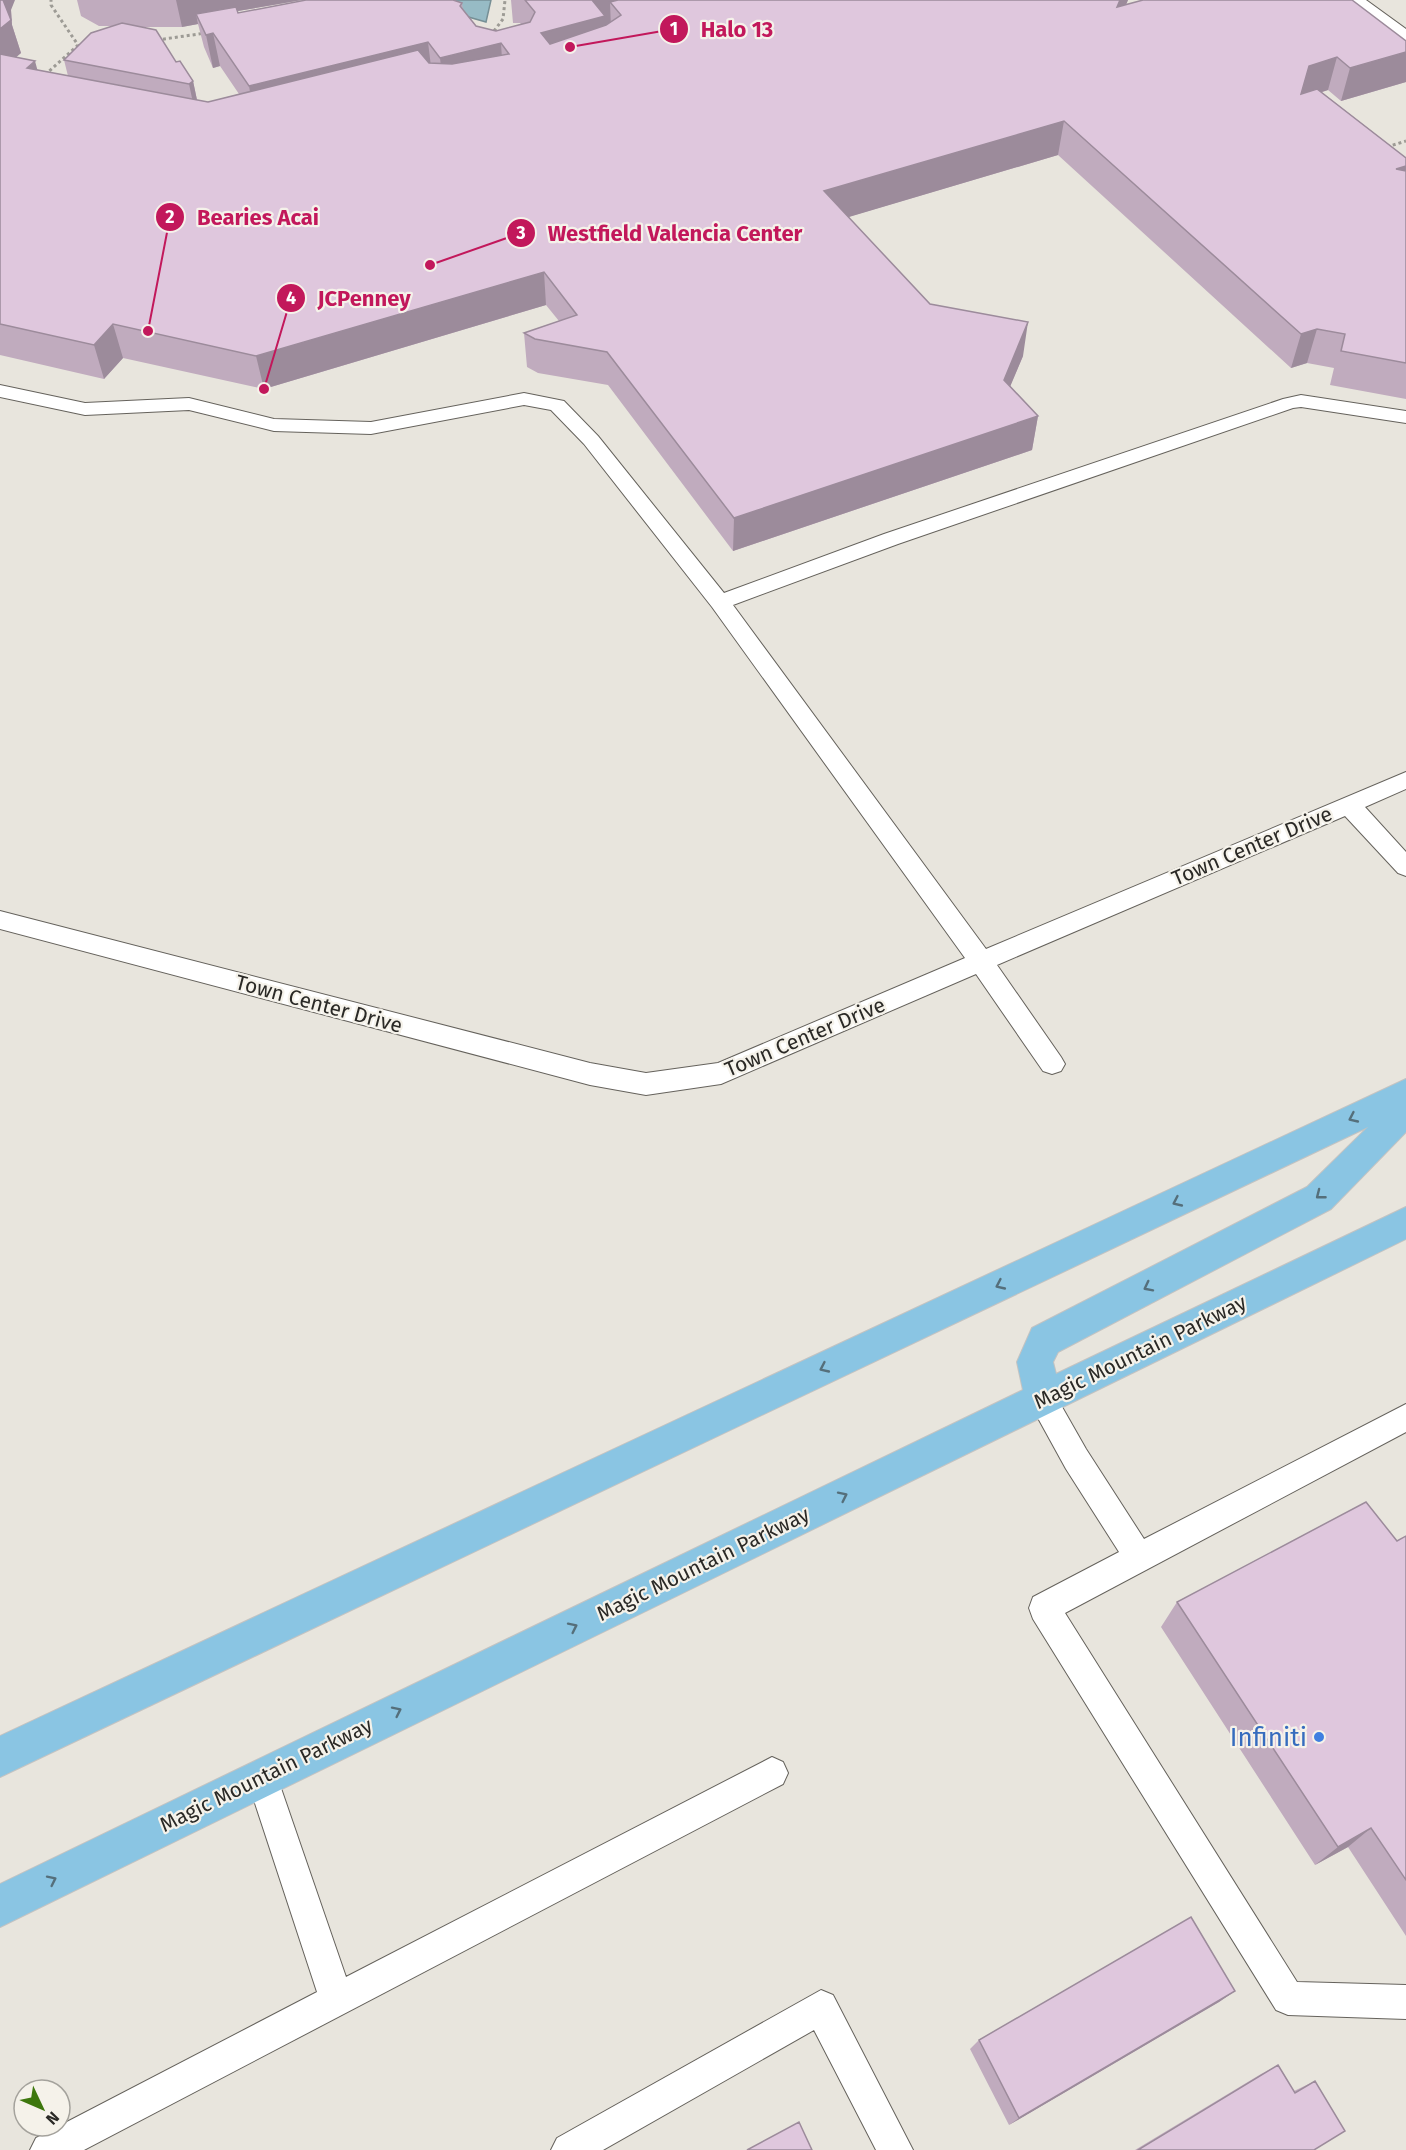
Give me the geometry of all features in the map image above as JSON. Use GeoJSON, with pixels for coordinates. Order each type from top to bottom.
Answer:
{"type":"FeatureCollection","features":[{"type":"Feature","properties":{"kind":"main road"},"geometry":{"type":"LineString","coordinates":[[0,1756],[1406,1093]]}},
{"type":"Feature","properties":{"kind":"main road"},"geometry":{"type":"LineString","coordinates":[[1043,1400],[1035,1362],[1045,1340],[1319,1198],[1406,1110]]}},
{"type":"Feature","properties":{"kind":"main road","name":"Magic Mountain Parkway"},"geometry":{"type":"LineString","coordinates":[[0,1906],[262,1776],[1043,1400],[1406,1222]]}},
{"type":"Feature","properties":{"kind":"lane"},"geometry":{"type":"LineString","coordinates":[[1356,0],[1406,37]]}},
{"type":"Feature","properties":{"kind":"lane"},"geometry":{"type":"LineString","coordinates":[[0,392],[85,409],[189,404],[274,425],[371,428],[524,399],[557,405],[591,440],[720,603],[981,962],[1052,1064]]}},
{"type":"Feature","properties":{"kind":"lane"},"geometry":{"type":"LineString","coordinates":[[720,603],[891,539],[1290,403],[1301,401],[1406,417]]}},
{"type":"Feature","properties":{"kind":"lane","name":"Town Center Drive"},"geometry":{"type":"LineString","coordinates":[[0,920],[590,1074],[646,1084],[721,1073],[1406,780]]}},
{"type":"Feature","properties":{"kind":"lane"},"geometry":{"type":"LineString","coordinates":[[1348,804],[1406,867]]}},
{"type":"Feature","properties":{"kind":"lane"},"geometry":{"type":"LineString","coordinates":[[1043,1400],[1076,1459],[1139,1557]]}},
{"type":"Feature","properties":{"kind":"lane"},"geometry":{"type":"LineString","coordinates":[[1406,1417],[1044,1608],[1288,1998],[1406,2002]]}},
{"type":"Feature","properties":{"kind":"lane"},"geometry":{"type":"LineString","coordinates":[[48,2150],[772,1773]]}},
{"type":"Feature","properties":{"kind":"lane"},"geometry":{"type":"LineString","coordinates":[[262,1776],[337,2000]]}},
{"type":"Feature","properties":{"kind":"lane"},"geometry":{"type":"LineString","coordinates":[[569,2150],[821,2007],[895,2150]]}},
{"type":"Feature","properties":{"kind":"path"},"geometry":{"type":"LineString","coordinates":[[51,0],[51,5],[78,45]]}},
{"type":"Feature","properties":{"kind":"path"},"geometry":{"type":"LineString","coordinates":[[499,38],[494,31],[503,19],[505,0]]}},
{"type":"Feature","properties":{"kind":"path"},"geometry":{"type":"LineString","coordinates":[[154,40],[212,32]]}},
{"type":"Feature","properties":{"kind":"path"},"geometry":{"type":"LineString","coordinates":[[45,76],[78,45],[89,45]]}},
{"type":"Feature","properties":{"kind":"path"},"geometry":{"type":"LineString","coordinates":[[1385,148],[1406,141]]}},
{"type":"Feature","properties":{"kind":"water"},"geometry":{"type":"Polygon","coordinates":[[[437,0],[491,0],[486,22],[458,14],[437,0]]]}},
{"type":"Feature","properties":{"kind":"building"},"geometry":{"type":"Polygon","coordinates":[[[0,0],[3,0],[11,20],[0,29],[0,0]]]}},
{"type":"Feature","properties":{"kind":"building"},"geometry":{"type":"Polygon","coordinates":[[[306,0],[453,0],[462,3],[460,6],[476,26],[496,31],[530,22],[535,12],[525,0],[592,0],[605,16],[541,33],[550,44],[606,25],[621,15],[610,2],[618,0],[1120,0],[1117,7],[1143,0],[1352,0],[1406,41],[1406,52],[1350,68],[1337,57],[1309,66],[1301,94],[1317,89],[1406,158],[1406,166],[1396,169],[1406,171],[1406,363],[1341,351],[1345,334],[1317,329],[1301,334],[1064,121],[824,191],[930,304],[1028,322],[1004,380],[1038,416],[734,518],[607,352],[535,339],[524,333],[577,315],[544,272],[256,356],[113,324],[94,345],[0,324],[0,54],[35,61],[27,68],[208,102],[418,50],[429,63],[452,64],[509,54],[501,43],[440,58],[428,42],[249,86],[213,33],[206,35],[196,14],[236,7],[238,13],[306,0]]]}},
{"type":"Feature","properties":{"kind":"building"},"geometry":{"type":"Polygon","coordinates":[[[122,23],[156,30],[176,62],[180,61],[193,81],[189,84],[64,60],[91,33],[122,23]]]}},
{"type":"Feature","properties":{"kind":"building","name":"Infiniti"},"geometry":{"type":"Polygon","coordinates":[[[1366,1502],[1397,1541],[1406,1536],[1406,1880],[1371,1828],[1338,1847],[1177,1602],[1366,1502]]]}},
{"type":"Feature","properties":{"kind":"building"},"geometry":{"type":"Polygon","coordinates":[[[1191,1917],[1235,1991],[1019,2118],[979,2040],[1191,1917]]]}},
{"type":"Feature","properties":{"kind":"building"},"geometry":{"type":"Polygon","coordinates":[[[1278,2065],[1295,2093],[1315,2081],[1345,2131],[1314,2150],[1138,2150],[1278,2065]]]}},
{"type":"Feature","properties":{"kind":"building"},"geometry":{"type":"Polygon","coordinates":[[[799,2122],[812,2150],[747,2150],[799,2122]]]}},
{"type":"Feature","properties":{"kind":"place","name":"Halo 13"},"geometry":{"type":"Point","coordinates":[570,47]}},
{"type":"Feature","properties":{"kind":"place","name":"Westfield Valencia Center"},"geometry":{"type":"Point","coordinates":[430,265]}},
{"type":"Feature","properties":{"kind":"place","name":"Bearies Acai"},"geometry":{"type":"Point","coordinates":[148,331]}},
{"type":"Feature","properties":{"kind":"place","name":"JCPenney"},"geometry":{"type":"Point","coordinates":[264,389]}},
{"type":"Feature","properties":{"kind":"place","name":"Infiniti"},"geometry":{"type":"Point","coordinates":[1319,1737]}}]}
